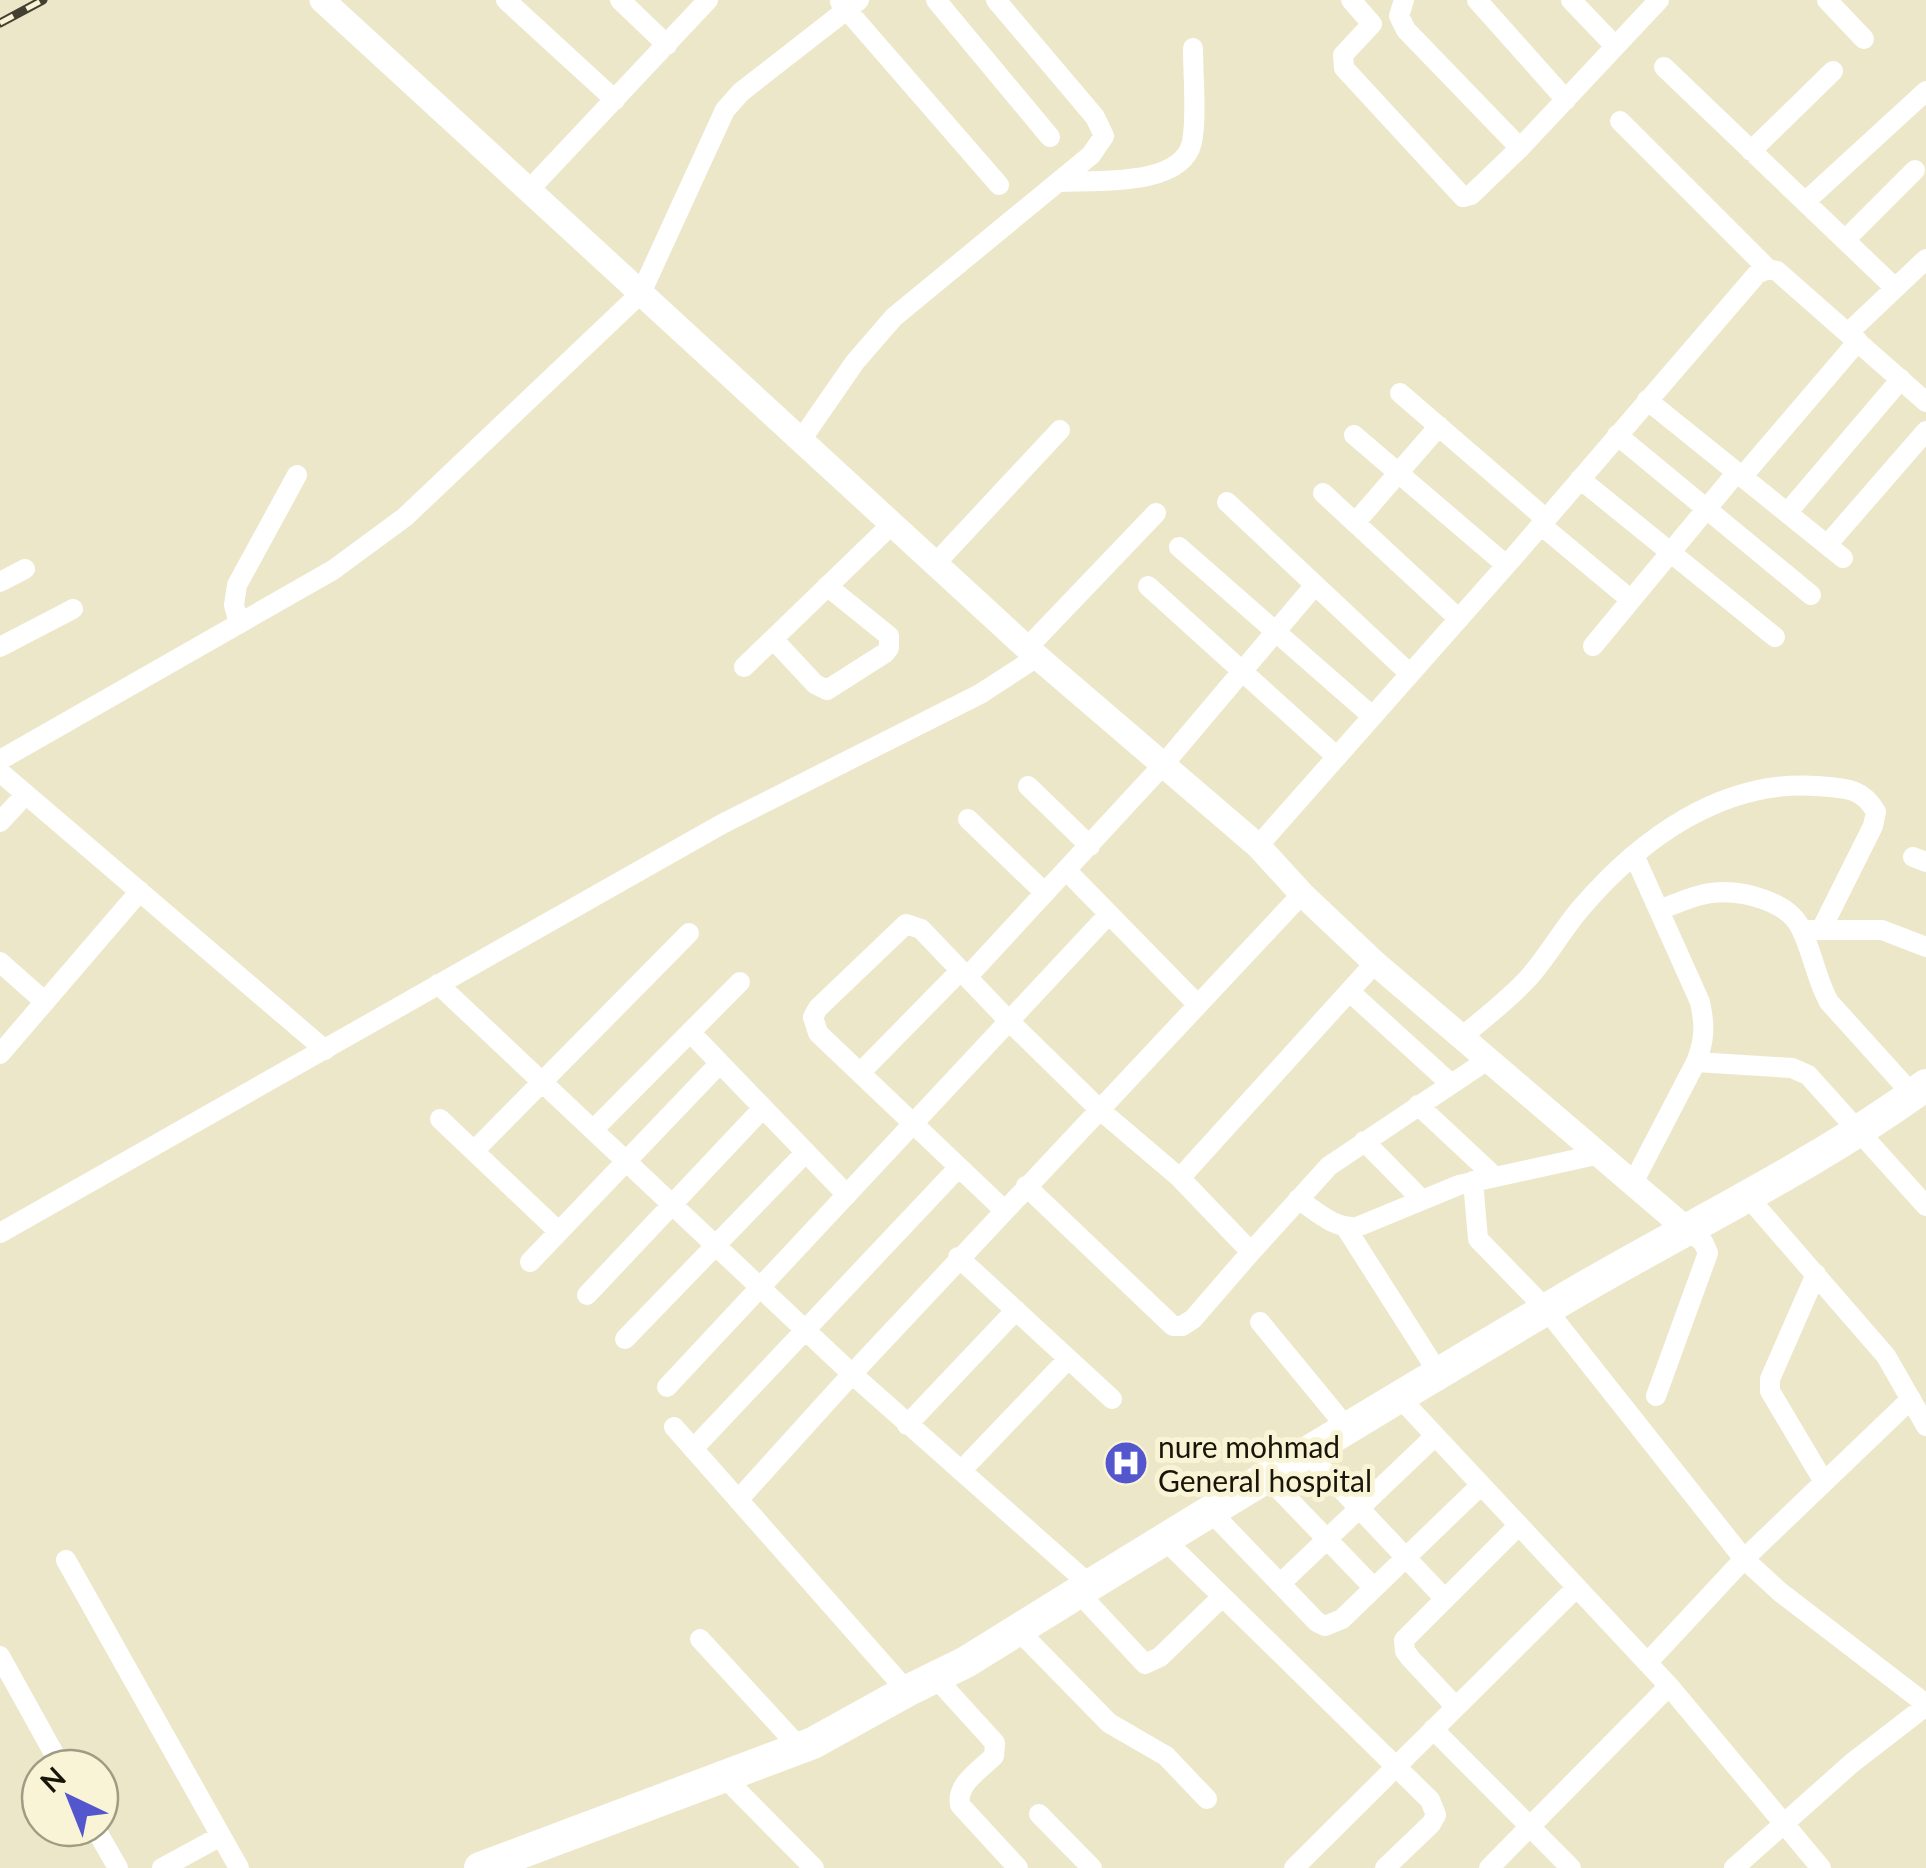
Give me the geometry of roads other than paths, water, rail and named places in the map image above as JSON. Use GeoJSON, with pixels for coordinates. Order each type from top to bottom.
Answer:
{"type":"FeatureCollection","features":[{"type":"Feature","properties":{"kind":"main road"},"geometry":{"type":"LineString","coordinates":[[480,1868],[800,1748],[966,1662],[1439,1374],[1685,1228],[1748,1197],[1920,1090]]}},
{"type":"Feature","properties":{"kind":"street"},"geometry":{"type":"LineString","coordinates":[[322,0],[1032,653],[1258,846],[1375,963],[1703,1242],[1708,1253],[1656,1396]]}},
{"type":"Feature","properties":{"kind":"street"},"geometry":{"type":"LineString","coordinates":[[506,0],[615,100]]}},
{"type":"Feature","properties":{"kind":"street"},"geometry":{"type":"LineString","coordinates":[[620,0],[667,45]]}},
{"type":"Feature","properties":{"kind":"street"},"geometry":{"type":"LineString","coordinates":[[529,190],[708,0]]}},
{"type":"Feature","properties":{"kind":"street"},"geometry":{"type":"LineString","coordinates":[[936,0],[1050,137]]}},
{"type":"Feature","properties":{"kind":"street"},"geometry":{"type":"LineString","coordinates":[[801,440],[855,362],[894,316],[1101,144],[1102,127],[996,0]]}},
{"type":"Feature","properties":{"kind":"street"},"geometry":{"type":"LineString","coordinates":[[1352,0],[1372,24],[1343,55],[1344,68],[1464,197],[1471,196],[1520,148],[1659,0]]}},
{"type":"Feature","properties":{"kind":"street"},"geometry":{"type":"LineString","coordinates":[[1404,0],[1399,16],[1406,30],[1520,148]]}},
{"type":"Feature","properties":{"kind":"street"},"geometry":{"type":"LineString","coordinates":[[1477,0],[1566,100]]}},
{"type":"Feature","properties":{"kind":"street"},"geometry":{"type":"LineString","coordinates":[[1570,0],[1615,46]]}},
{"type":"Feature","properties":{"kind":"street"},"geometry":{"type":"LineString","coordinates":[[1827,0],[1864,39]]}},
{"type":"Feature","properties":{"kind":"street"},"geometry":{"type":"LineString","coordinates":[[0,760],[334,570],[405,516],[640,293],[725,110],[741,92],[848,3],[999,185]]}},
{"type":"Feature","properties":{"kind":"street"},"geometry":{"type":"LineString","coordinates":[[1059,182],[1153,176],[1177,166],[1192,144],[1193,48]]}},
{"type":"Feature","properties":{"kind":"street"},"geometry":{"type":"LineString","coordinates":[[1664,67],[1895,288]]}},
{"type":"Feature","properties":{"kind":"street"},"geometry":{"type":"LineString","coordinates":[[1751,151],[1832,71]]}},
{"type":"Feature","properties":{"kind":"street"},"geometry":{"type":"LineString","coordinates":[[1804,202],[1926,91]]}},
{"type":"Feature","properties":{"kind":"street"},"geometry":{"type":"LineString","coordinates":[[1620,120],[1768,269],[1777,271],[1926,402]]}},
{"type":"Feature","properties":{"kind":"street"},"geometry":{"type":"LineString","coordinates":[[1845,240],[1915,170]]}},
{"type":"Feature","properties":{"kind":"street"},"geometry":{"type":"LineString","coordinates":[[1593,646],[1895,288],[1926,259]]}},
{"type":"Feature","properties":{"kind":"street"},"geometry":{"type":"LineString","coordinates":[[1258,846],[1758,274],[1768,269]]}},
{"type":"Feature","properties":{"kind":"street"},"geometry":{"type":"LineString","coordinates":[[1787,513],[1901,379]]}},
{"type":"Feature","properties":{"kind":"street"},"geometry":{"type":"LineString","coordinates":[[1400,394],[1631,600]]}},
{"type":"Feature","properties":{"kind":"street"},"geometry":{"type":"LineString","coordinates":[[1647,400],[1835,552],[1926,431]]}},
{"type":"Feature","properties":{"kind":"street"},"geometry":{"type":"LineString","coordinates":[[1355,523],[1439,426]]}},
{"type":"Feature","properties":{"kind":"street"},"geometry":{"type":"LineString","coordinates":[[935,564],[1060,430]]}},
{"type":"Feature","properties":{"kind":"street"},"geometry":{"type":"LineString","coordinates":[[1354,435],[1506,565]]}},
{"type":"Feature","properties":{"kind":"street"},"geometry":{"type":"LineString","coordinates":[[1617,435],[1811,595]]}},
{"type":"Feature","properties":{"kind":"street"},"geometry":{"type":"LineString","coordinates":[[239,624],[234,605],[238,585],[297,475]]}},
{"type":"Feature","properties":{"kind":"street"},"geometry":{"type":"LineString","coordinates":[[1580,478],[1776,637]]}},
{"type":"Feature","properties":{"kind":"street"},"geometry":{"type":"LineString","coordinates":[[1323,493],[1459,619]]}},
{"type":"Feature","properties":{"kind":"street"},"geometry":{"type":"LineString","coordinates":[[1226,502],[1410,674]]}},
{"type":"Feature","properties":{"kind":"street"},"geometry":{"type":"LineString","coordinates":[[0,1233],[722,824],[980,694],[1032,653],[1156,513]]}},
{"type":"Feature","properties":{"kind":"street"},"geometry":{"type":"LineString","coordinates":[[744,667],[892,524]]}},
{"type":"Feature","properties":{"kind":"street"},"geometry":{"type":"LineString","coordinates":[[1179,547],[1372,716]]}},
{"type":"Feature","properties":{"kind":"street"},"geometry":{"type":"LineString","coordinates":[[0,582],[25,569]]}},
{"type":"Feature","properties":{"kind":"street"},"geometry":{"type":"LineString","coordinates":[[860,1073],[1090,846],[1315,585]]}},
{"type":"Feature","properties":{"kind":"street"},"geometry":{"type":"LineString","coordinates":[[772,639],[815,684],[827,690],[884,653],[891,642],[888,636],[827,586]]}},
{"type":"Feature","properties":{"kind":"street"},"geometry":{"type":"LineString","coordinates":[[1148,586],[1336,757]]}},
{"type":"Feature","properties":{"kind":"street"},"geometry":{"type":"LineString","coordinates":[[0,646],[74,609]]}},
{"type":"Feature","properties":{"kind":"street"},"geometry":{"type":"LineString","coordinates":[[0,772],[325,1050]]}},
{"type":"Feature","properties":{"kind":"street"},"geometry":{"type":"LineString","coordinates":[[1462,1036],[1528,978],[1580,909],[1634,855],[1670,827],[1699,810],[1760,788],[1788,784],[1854,789],[1876,812],[1873,826],[1811,930],[1821,988],[1830,1002],[1920,1090]]}},
{"type":"Feature","properties":{"kind":"street"},"geometry":{"type":"LineString","coordinates":[[1028,786],[1090,846]]}},
{"type":"Feature","properties":{"kind":"street"},"geometry":{"type":"LineString","coordinates":[[0,822],[26,794]]}},
{"type":"Feature","properties":{"kind":"street"},"geometry":{"type":"LineString","coordinates":[[968,819],[1045,894]]}},
{"type":"Feature","properties":{"kind":"street"},"geometry":{"type":"LineString","coordinates":[[1633,1183],[1704,1042],[1702,1012],[1634,855]]}},
{"type":"Feature","properties":{"kind":"street"},"geometry":{"type":"LineString","coordinates":[[1066,870],[1198,1006]]}},
{"type":"Feature","properties":{"kind":"street"},"geometry":{"type":"LineString","coordinates":[[0,1054],[140,891]]}},
{"type":"Feature","properties":{"kind":"street"},"geometry":{"type":"LineString","coordinates":[[1659,910],[1704,894],[1728,892],[1776,904],[1811,930],[1882,930],[1926,946]]}},
{"type":"Feature","properties":{"kind":"street"},"geometry":{"type":"LineString","coordinates":[[738,1500],[958,1257],[1302,894]]}},
{"type":"Feature","properties":{"kind":"street"},"geometry":{"type":"LineString","coordinates":[[667,1388],[1109,914]]}},
{"type":"Feature","properties":{"kind":"street"},"geometry":{"type":"LineString","coordinates":[[1004,1210],[818,1033],[814,1017],[818,1008],[906,924],[921,930],[1100,1110],[1180,1178],[1251,1252]]}},
{"type":"Feature","properties":{"kind":"street"},"geometry":{"type":"LineString","coordinates":[[474,1151],[689,933]]}},
{"type":"Feature","properties":{"kind":"street"},"geometry":{"type":"LineString","coordinates":[[0,962],[45,1002]]}},
{"type":"Feature","properties":{"kind":"street"},"geometry":{"type":"LineString","coordinates":[[1180,1178],[1375,963]]}},
{"type":"Feature","properties":{"kind":"street"},"geometry":{"type":"LineString","coordinates":[[593,1130],[740,982]]}},
{"type":"Feature","properties":{"kind":"street"},"geometry":{"type":"LineString","coordinates":[[438,984],[1084,1588],[1145,1664],[1160,1658],[1222,1597]]}},
{"type":"Feature","properties":{"kind":"street"},"geometry":{"type":"LineString","coordinates":[[1350,992],[1451,1084]]}},
{"type":"Feature","properties":{"kind":"street"},"geometry":{"type":"LineString","coordinates":[[690,1032],[847,1194]]}},
{"type":"Feature","properties":{"kind":"street"},"geometry":{"type":"LineString","coordinates":[[1026,1186],[1173,1326],[1182,1326],[1328,1166],[1489,1059]]}},
{"type":"Feature","properties":{"kind":"street"},"geometry":{"type":"LineString","coordinates":[[1696,1062],[1792,1068],[1808,1075],[1926,1206]]}},
{"type":"Feature","properties":{"kind":"street"},"geometry":{"type":"LineString","coordinates":[[530,1262],[720,1063]]}},
{"type":"Feature","properties":{"kind":"street"},"geometry":{"type":"LineString","coordinates":[[1418,1105],[1483,1178],[1478,1239],[1546,1310],[1744,1559],[1780,1592],[1926,1705],[1734,1868]]}},
{"type":"Feature","properties":{"kind":"street"},"geometry":{"type":"LineString","coordinates":[[588,1295],[763,1108]]}},
{"type":"Feature","properties":{"kind":"street"},"geometry":{"type":"LineString","coordinates":[[440,1119],[558,1232]]}},
{"type":"Feature","properties":{"kind":"street"},"geometry":{"type":"LineString","coordinates":[[1364,1141],[1422,1199]]}},
{"type":"Feature","properties":{"kind":"street"},"geometry":{"type":"LineString","coordinates":[[624,1339],[806,1152]]}},
{"type":"Feature","properties":{"kind":"street"},"geometry":{"type":"LineString","coordinates":[[1346,1228],[1358,1227],[1483,1178],[1600,1154]]}},
{"type":"Feature","properties":{"kind":"street"},"geometry":{"type":"LineString","coordinates":[[693,1449],[959,1167]]}},
{"type":"Feature","properties":{"kind":"street"},"geometry":{"type":"LineString","coordinates":[[1647,1662],[1744,1559],[1824,1482],[1920,1410],[1886,1356],[1748,1197]]}},
{"type":"Feature","properties":{"kind":"street"},"geometry":{"type":"LineString","coordinates":[[1298,1199],[1346,1228],[1439,1374]]}},
{"type":"Feature","properties":{"kind":"street"},"geometry":{"type":"LineString","coordinates":[[958,1257],[1112,1399]]}},
{"type":"Feature","properties":{"kind":"street"},"geometry":{"type":"LineString","coordinates":[[1816,1274],[1770,1379],[1770,1391],[1774,1404],[1824,1482]]}},
{"type":"Feature","properties":{"kind":"street"},"geometry":{"type":"LineString","coordinates":[[908,1425],[1016,1310]]}},
{"type":"Feature","properties":{"kind":"street"},"geometry":{"type":"LineString","coordinates":[[1260,1322],[1348,1429]]}},
{"type":"Feature","properties":{"kind":"street"},"geometry":{"type":"LineString","coordinates":[[961,1471],[1068,1359]]}},
{"type":"Feature","properties":{"kind":"street"},"geometry":{"type":"LineString","coordinates":[[1400,1398],[1669,1686],[1821,1868]]}},
{"type":"Feature","properties":{"kind":"street"},"geometry":{"type":"LineString","coordinates":[[674,1427],[738,1500],[921,1684],[995,1743],[994,1756],[958,1796],[960,1805],[1018,1868]]}},
{"type":"Feature","properties":{"kind":"street"},"geometry":{"type":"LineString","coordinates":[[1280,1584],[1435,1436]]}},
{"type":"Feature","properties":{"kind":"street"},"geometry":{"type":"LineString","coordinates":[[1308,1454],[1444,1598]]}},
{"type":"Feature","properties":{"kind":"street"},"geometry":{"type":"LineString","coordinates":[[1268,1478],[1374,1588]]}},
{"type":"Feature","properties":{"kind":"street"},"geometry":{"type":"LineString","coordinates":[[1211,1512],[1316,1622],[1325,1626],[1342,1619],[1480,1486]]}},
{"type":"Feature","properties":{"kind":"street"},"geometry":{"type":"LineString","coordinates":[[1456,1707],[1411,1659],[1404,1640],[1519,1525]]}},
{"type":"Feature","properties":{"kind":"street"},"geometry":{"type":"LineString","coordinates":[[1165,1540],[1430,1800],[1436,1816],[1384,1868]]}},
{"type":"Feature","properties":{"kind":"street"},"geometry":{"type":"LineString","coordinates":[[66,1560],[240,1868]]}},
{"type":"Feature","properties":{"kind":"street"},"geometry":{"type":"LineString","coordinates":[[1294,1868],[1577,1588]]}},
{"type":"Feature","properties":{"kind":"street"},"geometry":{"type":"LineString","coordinates":[[1018,1630],[1109,1723],[1166,1756],[1207,1800]]}},
{"type":"Feature","properties":{"kind":"street"},"geometry":{"type":"LineString","coordinates":[[700,1639],[800,1748]]}},
{"type":"Feature","properties":{"kind":"street"},"geometry":{"type":"LineString","coordinates":[[0,1656],[51,1748]]}},
{"type":"Feature","properties":{"kind":"street"},"geometry":{"type":"LineString","coordinates":[[1489,1868],[1669,1686]]}},
{"type":"Feature","properties":{"kind":"street"},"geometry":{"type":"LineString","coordinates":[[1433,1729],[1571,1868]]}},
{"type":"Feature","properties":{"kind":"street"},"geometry":{"type":"LineString","coordinates":[[723,1776],[814,1868]]}},
{"type":"Feature","properties":{"kind":"street"},"geometry":{"type":"LineString","coordinates":[[1039,1814],[1092,1868]]}},
{"type":"Feature","properties":{"kind":"street"},"geometry":{"type":"LineString","coordinates":[[162,1868],[221,1836]]}},
{"type":"Feature","properties":{"kind":"railway"},"geometry":{"type":"LineString","coordinates":[[0,23],[43,0]]}},
{"type":"Feature","properties":{"kind":"place","name":"nure mohmad General hospital"},"geometry":{"type":"Point","coordinates":[1126,1463]}}]}
